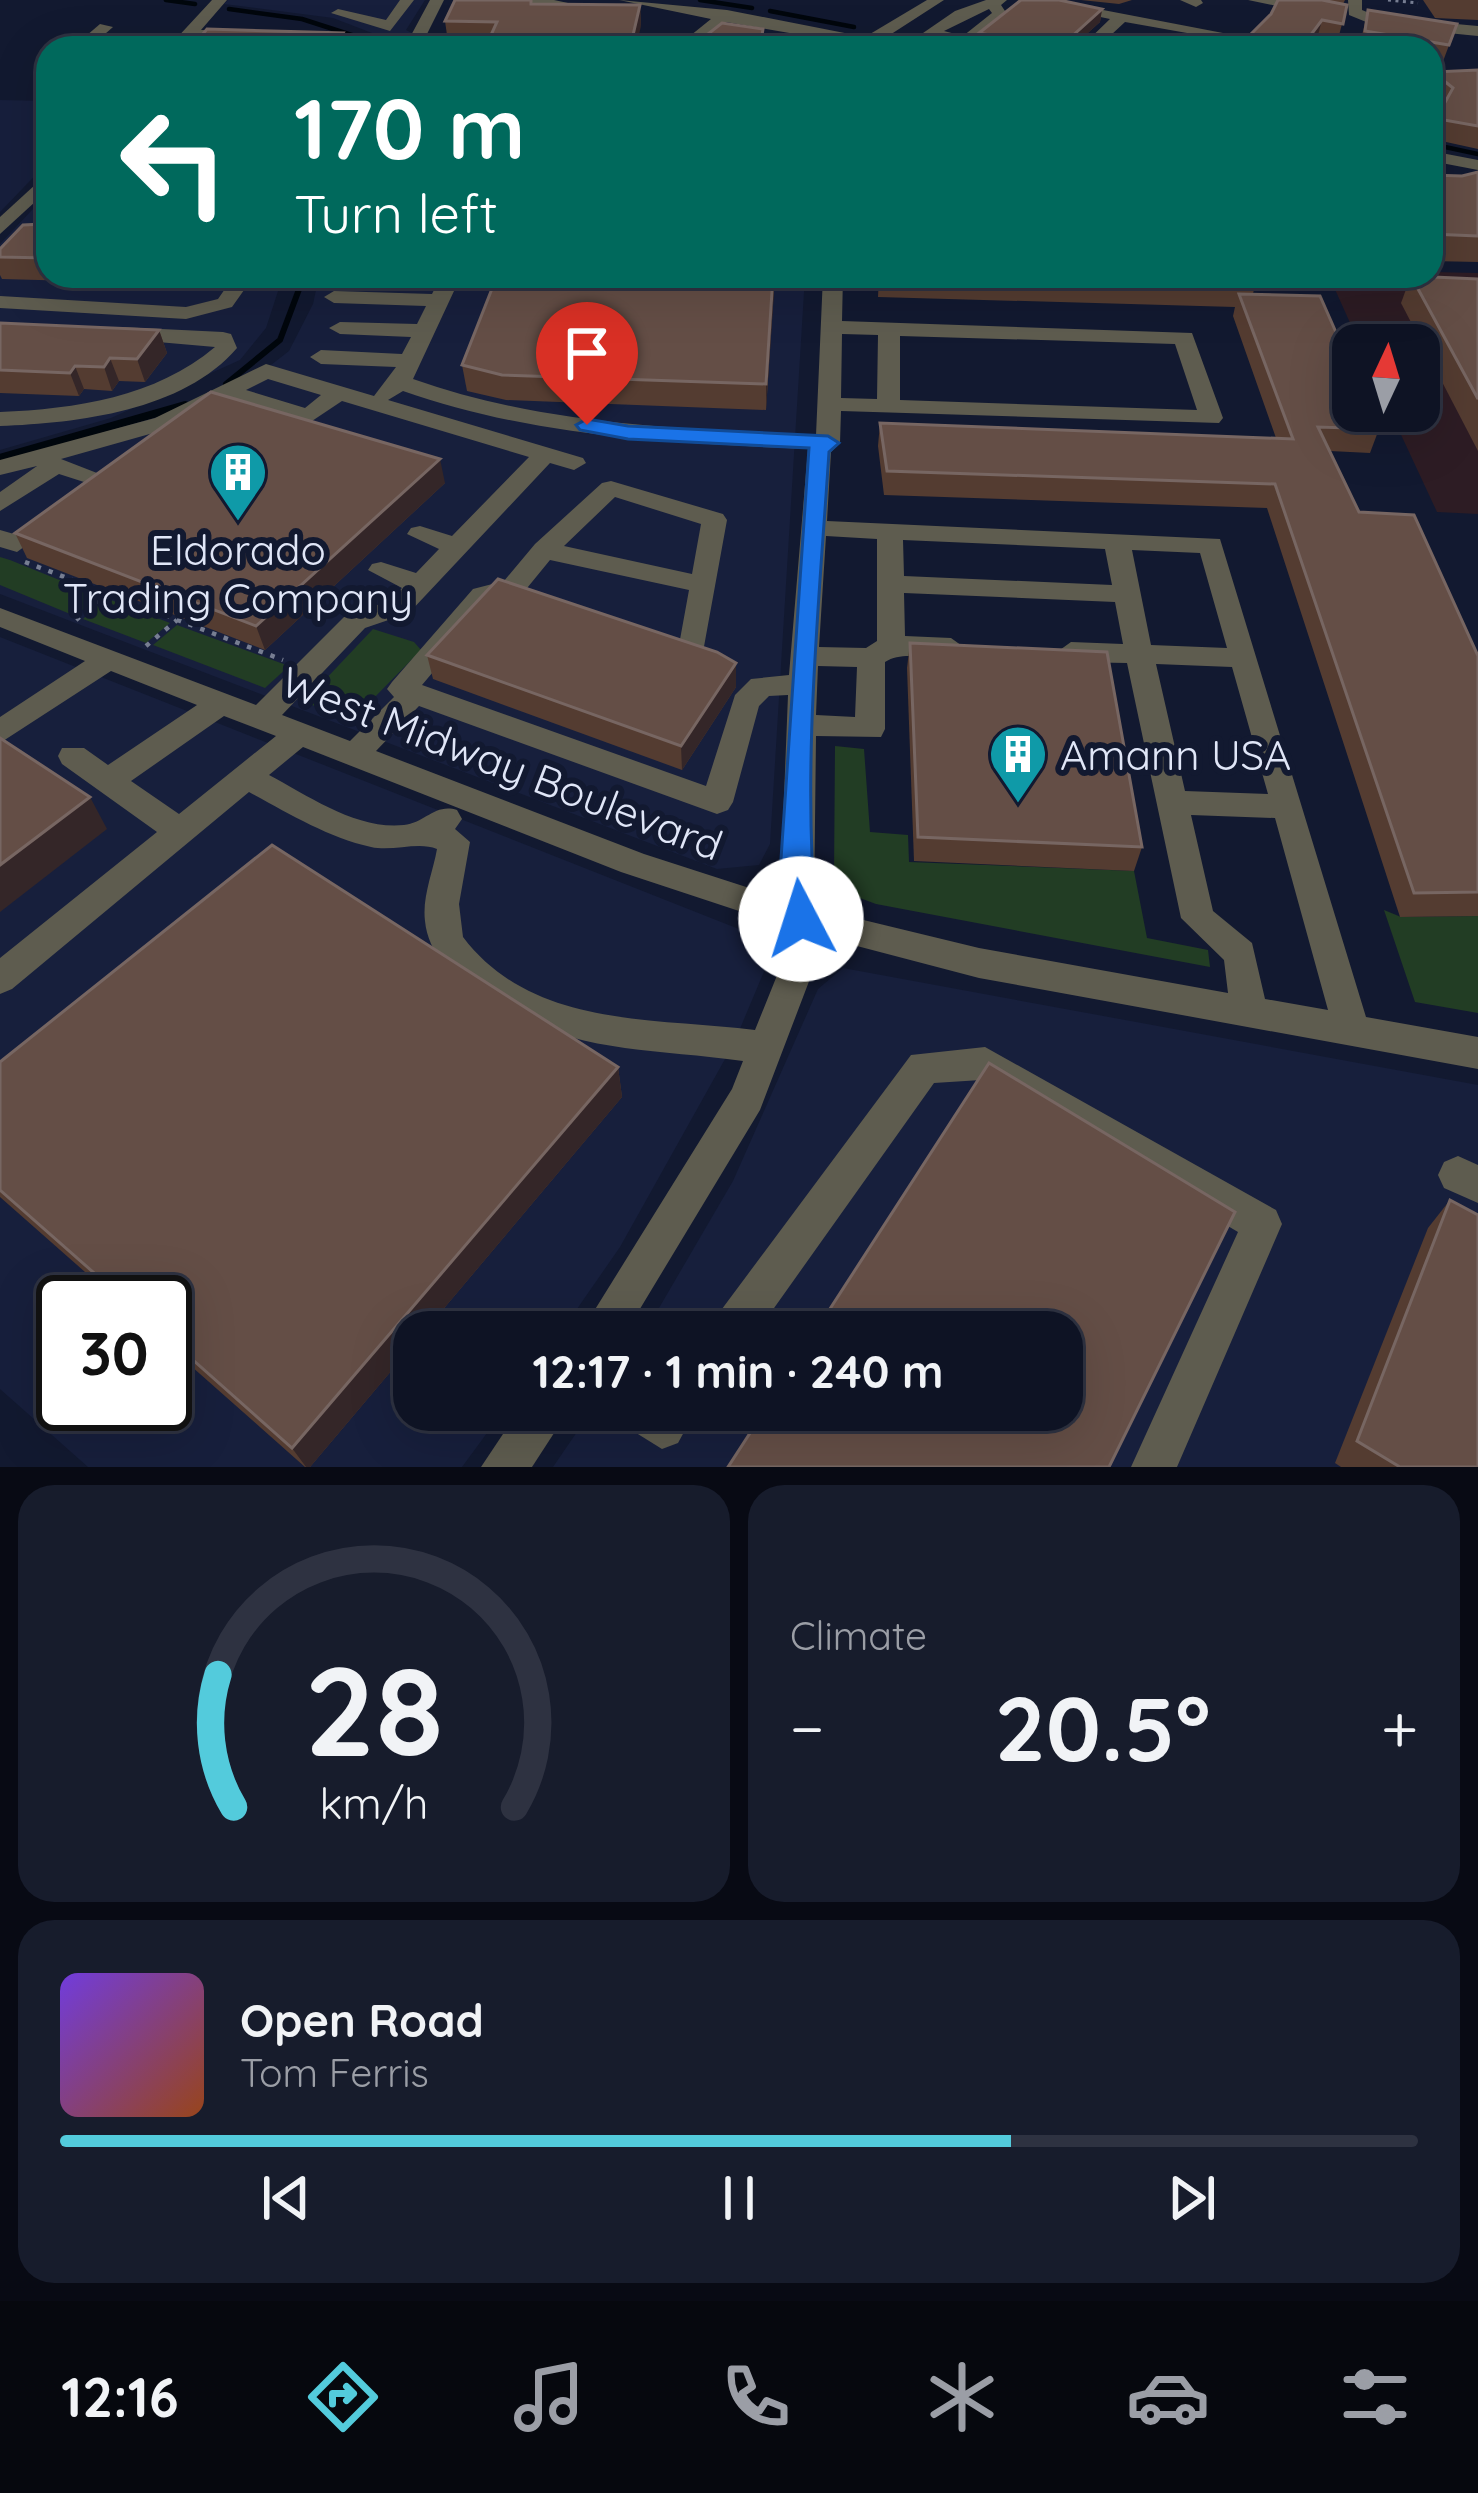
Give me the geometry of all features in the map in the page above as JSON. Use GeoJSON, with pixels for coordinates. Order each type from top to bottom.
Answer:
{"type":"FeatureCollection","features":[{"type":"Feature","properties":{"kind":"street"},"geometry":{"type":"LineString","coordinates":[[338,13],[390,26],[407,0]]}},
{"type":"Feature","properties":{"kind":"street"},"geometry":{"type":"LineString","coordinates":[[419,36],[437,0]]}},
{"type":"Feature","properties":{"kind":"street"},"geometry":{"type":"LineString","coordinates":[[523,0],[759,36]]}},
{"type":"Feature","properties":{"kind":"street"},"geometry":{"type":"LineString","coordinates":[[626,0],[727,14],[826,36]]}},
{"type":"Feature","properties":{"kind":"street"},"geometry":{"type":"LineString","coordinates":[[876,36],[937,0]]}},
{"type":"Feature","properties":{"kind":"street"},"geometry":{"type":"LineString","coordinates":[[1026,0],[1175,21]]}},
{"type":"Feature","properties":{"kind":"street"},"geometry":{"type":"LineString","coordinates":[[1255,0],[1357,8],[1478,31]]}},
{"type":"Feature","properties":{"kind":"street"},"geometry":{"type":"LineString","coordinates":[[1175,21],[1194,1]]}},
{"type":"Feature","properties":{"kind":"street"},"geometry":{"type":"LineString","coordinates":[[1136,2],[1215,33],[1212,36]]}},
{"type":"Feature","properties":{"kind":"street"},"geometry":{"type":"LineString","coordinates":[[188,34],[216,5]]}},
{"type":"Feature","properties":{"kind":"street"},"geometry":{"type":"LineString","coordinates":[[699,36],[727,14]]}},
{"type":"Feature","properties":{"kind":"street"},"geometry":{"type":"LineString","coordinates":[[1100,36],[1121,16]]}},
{"type":"Feature","properties":{"kind":"street"},"geometry":{"type":"LineString","coordinates":[[94,36],[105,27]]}},
{"type":"Feature","properties":{"kind":"street"},"geometry":{"type":"LineString","coordinates":[[188,34],[258,35]]}},
{"type":"Feature","properties":{"kind":"street"},"geometry":{"type":"LineString","coordinates":[[1443,159],[1478,166]]}},
{"type":"Feature","properties":{"kind":"street"},"geometry":{"type":"LineString","coordinates":[[1443,178],[1478,184]]}},
{"type":"Feature","properties":{"kind":"street"},"geometry":{"type":"LineString","coordinates":[[3,227],[36,192]]}},
{"type":"Feature","properties":{"kind":"street"},"geometry":{"type":"LineString","coordinates":[[3,227],[36,221]]}},
{"type":"Feature","properties":{"kind":"street"},"geometry":{"type":"LineString","coordinates":[[3,227],[29,237]]}},
{"type":"Feature","properties":{"kind":"street"},"geometry":{"type":"LineString","coordinates":[[0,302],[186,313],[225,303],[236,288]]}},
{"type":"Feature","properties":{"kind":"street"},"geometry":{"type":"LineString","coordinates":[[372,403],[405,371],[445,288]]}},
{"type":"Feature","properties":{"kind":"street"},"geometry":{"type":"LineString","coordinates":[[828,443],[833,288]]}},
{"type":"Feature","properties":{"kind":"street"},"geometry":{"type":"LineString","coordinates":[[334,297],[439,300]]}},
{"type":"Feature","properties":{"kind":"street"},"geometry":{"type":"LineString","coordinates":[[829,404],[1210,418],[1184,338],[831,327]]}},
{"type":"Feature","properties":{"kind":"street"},"geometry":{"type":"LineString","coordinates":[[340,328],[424,332]]}},
{"type":"Feature","properties":{"kind":"street"},"geometry":{"type":"LineString","coordinates":[[888,406],[889,329]]}},
{"type":"Feature","properties":{"kind":"street"},"geometry":{"type":"LineString","coordinates":[[8,422],[72,417],[160,387],[214,362],[226,348],[224,339],[205,336],[68,331]]}},
{"type":"Feature","properties":{"kind":"street"},"geometry":{"type":"LineString","coordinates":[[321,357],[405,371],[460,406],[628,433],[828,443]]}},
{"type":"Feature","properties":{"kind":"street"},"geometry":{"type":"LineString","coordinates":[[0,468],[45,461],[163,424],[266,371],[574,463]]}},
{"type":"Feature","properties":{"kind":"street"},"geometry":{"type":"LineString","coordinates":[[242,419],[294,380]]}},
{"type":"Feature","properties":{"kind":"street"},"geometry":{"type":"LineString","coordinates":[[231,393],[309,416],[338,393]]}},
{"type":"Feature","properties":{"kind":"street"},"geometry":{"type":"LineString","coordinates":[[124,434],[160,446]]}},
{"type":"Feature","properties":{"kind":"street"},"geometry":{"type":"LineString","coordinates":[[615,1311],[747,1098],[799,963],[796,859],[804,671],[819,450],[828,443]]}},
{"type":"Feature","properties":{"kind":"street"},"geometry":{"type":"LineString","coordinates":[[260,719],[355,622],[399,608],[545,454]]}},
{"type":"Feature","properties":{"kind":"street"},"geometry":{"type":"LineString","coordinates":[[0,503],[45,461]]}},
{"type":"Feature","properties":{"kind":"street"},"geometry":{"type":"LineString","coordinates":[[7,548],[103,480],[45,461]]}},
{"type":"Feature","properties":{"kind":"street"},"geometry":{"type":"LineString","coordinates":[[761,686],[701,650],[703,585],[714,520],[611,488],[544,550],[524,590],[483,595],[402,689],[716,802],[746,702],[761,686],[881,652],[981,649]]}},
{"type":"Feature","properties":{"kind":"street"},"geometry":{"type":"LineString","coordinates":[[513,490],[542,499]]}},
{"type":"Feature","properties":{"kind":"street"},"geometry":{"type":"LineString","coordinates":[[812,528],[890,535],[1211,545],[1352,1030]]}},
{"type":"Feature","properties":{"kind":"street"},"geometry":{"type":"LineString","coordinates":[[420,534],[502,538]]}},
{"type":"Feature","properties":{"kind":"street"},"geometry":{"type":"LineString","coordinates":[[802,725],[869,729],[891,584],[890,535]]}},
{"type":"Feature","properties":{"kind":"street"},"geometry":{"type":"LineString","coordinates":[[1117,542],[1198,918],[1240,953],[1249,1011]]}},
{"type":"Feature","properties":{"kind":"street"},"geometry":{"type":"LineString","coordinates":[[544,550],[703,585]]}},
{"type":"Feature","properties":{"kind":"street"},"geometry":{"type":"LineString","coordinates":[[381,570],[421,584]]}},
{"type":"Feature","properties":{"kind":"street"},"geometry":{"type":"LineString","coordinates":[[891,584],[1127,594]]}},
{"type":"Feature","properties":{"kind":"street","name":"West Midway Boulevard"},"geometry":{"type":"LineString","coordinates":[[0,617],[633,863],[801,919],[979,963],[1478,1053]]}},
{"type":"Feature","properties":{"kind":"street"},"geometry":{"type":"LineString","coordinates":[[1049,651],[1244,658]]}},
{"type":"Feature","properties":{"kind":"street"},"geometry":{"type":"LineString","coordinates":[[6,721],[107,660]]}},
{"type":"Feature","properties":{"kind":"street"},"geometry":{"type":"LineString","coordinates":[[353,755],[416,693]]}},
{"type":"Feature","properties":{"kind":"street"},"geometry":{"type":"LineString","coordinates":[[108,781],[220,704]]}},
{"type":"Feature","properties":{"kind":"street"},"geometry":{"type":"LineString","coordinates":[[0,979],[298,734]]}},
{"type":"Feature","properties":{"kind":"street"},"geometry":{"type":"LineString","coordinates":[[73,756],[178,831]]}},
{"type":"Feature","properties":{"kind":"street"},"geometry":{"type":"LineString","coordinates":[[245,776],[375,840],[431,833],[454,842],[440,917],[448,949],[521,1007],[585,1033],[713,1039],[766,1048]]}},
{"type":"Feature","properties":{"kind":"street"},"geometry":{"type":"LineString","coordinates":[[431,833],[465,799]]}},
{"type":"Feature","properties":{"kind":"street"},"geometry":{"type":"LineString","coordinates":[[1172,802],[1286,807]]}},
{"type":"Feature","properties":{"kind":"street"},"geometry":{"type":"LineString","coordinates":[[746,1311],[924,1066],[985,1063],[1262,1224],[1154,1467]]}},
{"type":"Feature","properties":{"kind":"street"},"geometry":{"type":"LineString","coordinates":[[504,1467],[531,1431]]}},
{"type":"Feature","properties":{"kind":"path"},"geometry":{"type":"LineString","coordinates":[[1388,0],[1425,4]]}},
{"type":"Feature","properties":{"kind":"path"},"geometry":{"type":"LineString","coordinates":[[7,548],[105,594],[292,663]]}},
{"type":"Feature","properties":{"kind":"path"},"geometry":{"type":"LineString","coordinates":[[76,620],[105,594]]}},
{"type":"Feature","properties":{"kind":"path"},"geometry":{"type":"LineString","coordinates":[[146,646],[177,620]]}},
{"type":"Feature","properties":{"kind":"shaded area"},"geometry":{"type":"Polygon","coordinates":[[[228,0],[425,0],[406,30],[418,36],[380,36],[333,18],[224,4],[228,0]]]}},
{"type":"Feature","properties":{"kind":"shaded area"},"geometry":{"type":"Polygon","coordinates":[[[0,100],[36,101],[36,174],[0,212],[0,100]]]}},
{"type":"Feature","properties":{"kind":"shaded area"},"geometry":{"type":"Polygon","coordinates":[[[36,206],[36,288],[279,288],[266,328],[240,360],[111,418],[0,450],[0,244],[36,206]]]}},
{"type":"Feature","properties":{"kind":"shaded area"},"geometry":{"type":"Polygon","coordinates":[[[1443,272],[1478,273],[1478,514],[1437,512],[1400,432],[1440,432],[1440,324],[1351,324],[1334,288],[1443,288],[1443,272]]]}},
{"type":"Feature","properties":{"kind":"shaded area"},"geometry":{"type":"Polygon","coordinates":[[[316,288],[804,288],[770,844],[759,865],[717,869],[0,594],[0,464],[170,416],[271,365],[289,351],[316,288]]]}},
{"type":"Feature","properties":{"kind":"shaded area"},"geometry":{"type":"Polygon","coordinates":[[[0,637],[754,935],[763,944],[765,969],[734,1043],[620,1247],[576,1311],[393,1311],[393,1431],[489,1431],[462,1467],[88,1467],[47,1431],[192,1431],[192,1275],[36,1275],[36,1421],[0,1389],[0,637]]]}},
{"type":"Feature","properties":{"kind":"shaded area"},"geometry":{"type":"Polygon","coordinates":[[[843,968],[1478,1085],[1478,1467],[553,1467],[578,1431],[1083,1431],[1083,1311],[657,1311],[733,1181],[818,989],[843,968]]]}},
{"type":"Feature","properties":{"kind":"green space"},"geometry":{"type":"Polygon","coordinates":[[[0,557],[99,596],[75,616],[0,585],[0,557]]]}},
{"type":"Feature","properties":{"kind":"green space"},"geometry":{"type":"Polygon","coordinates":[[[106,598],[170,623],[146,643],[83,619],[106,598]]]}},
{"type":"Feature","properties":{"kind":"green space"},"geometry":{"type":"Polygon","coordinates":[[[177,625],[289,666],[265,688],[153,645],[177,625]]]}},
{"type":"Feature","properties":{"kind":"green space"},"geometry":{"type":"Polygon","coordinates":[[[373,629],[414,642],[421,650],[369,703],[374,708],[358,722],[304,702],[373,629]]]}},
{"type":"Feature","properties":{"kind":"green space"},"geometry":{"type":"Polygon","coordinates":[[[835,746],[864,749],[870,832],[908,835],[909,862],[1134,871],[1147,938],[1208,950],[1210,967],[876,904],[841,891],[834,877],[835,746]]]}},
{"type":"Feature","properties":{"kind":"green space"},"geometry":{"type":"Polygon","coordinates":[[[1384,910],[1401,917],[1478,916],[1478,1013],[1415,1002],[1384,910]]]}},
{"type":"Feature","properties":{"kind":"building"},"geometry":{"type":"Polygon","coordinates":[[[455,0],[640,5],[633,36],[491,36],[497,22],[445,21],[455,0]]]}},
{"type":"Feature","properties":{"kind":"building"},"geometry":{"type":"Polygon","coordinates":[[[1021,0],[1059,0],[1102,9],[1072,36],[979,33],[1021,0]]]}},
{"type":"Feature","properties":{"kind":"building"},"geometry":{"type":"Polygon","coordinates":[[[1278,0],[1347,5],[1343,24],[1322,20],[1310,36],[1249,36],[1278,0]]]}},
{"type":"Feature","properties":{"kind":"building"},"geometry":{"type":"Polygon","coordinates":[[[1368,10],[1457,24],[1449,45],[1443,44],[1443,36],[1365,31],[1368,10]]]}},
{"type":"Feature","properties":{"kind":"building"},"geometry":{"type":"Polygon","coordinates":[[[722,23],[763,29],[762,36],[705,36],[722,23]]]}},
{"type":"Feature","properties":{"kind":"building"},"geometry":{"type":"Polygon","coordinates":[[[207,29],[343,33],[341,36],[201,36],[207,29]]]}},
{"type":"Feature","properties":{"kind":"building"},"geometry":{"type":"Polygon","coordinates":[[[1478,70],[1478,126],[1444,120],[1443,106],[1453,88],[1443,80],[1443,72],[1478,70]]]}},
{"type":"Feature","properties":{"kind":"building"},"geometry":{"type":"Polygon","coordinates":[[[1478,172],[1478,236],[1443,235],[1443,175],[1478,172]]]}},
{"type":"Feature","properties":{"kind":"building"},"geometry":{"type":"Polygon","coordinates":[[[36,224],[36,258],[0,257],[0,249],[23,225],[36,224]]]}},
{"type":"Feature","properties":{"kind":"building"},"geometry":{"type":"Polygon","coordinates":[[[1443,277],[1478,279],[1478,399],[1418,288],[1443,288],[1443,277]]]}},
{"type":"Feature","properties":{"kind":"building"},"geometry":{"type":"Polygon","coordinates":[[[492,288],[772,288],[766,384],[502,375],[462,365],[492,288]]]}},
{"type":"Feature","properties":{"kind":"building"},"geometry":{"type":"Polygon","coordinates":[[[1239,294],[1320,296],[1332,324],[1332,427],[1318,427],[1359,512],[1414,515],[1478,656],[1478,892],[1414,893],[1275,484],[887,471],[880,423],[1293,439],[1239,294]]]}},
{"type":"Feature","properties":{"kind":"building"},"geometry":{"type":"Polygon","coordinates":[[[0,323],[159,330],[137,359],[110,358],[104,367],[75,366],[70,373],[0,370],[0,323]]]}},
{"type":"Feature","properties":{"kind":"building","name":"Eldorado Trading Company"},"geometry":{"type":"Polygon","coordinates":[[[211,392],[440,459],[256,626],[15,533],[211,392]]]}},
{"type":"Feature","properties":{"kind":"building"},"geometry":{"type":"Polygon","coordinates":[[[498,579],[717,652],[736,663],[681,746],[427,655],[498,579]]]}},
{"type":"Feature","properties":{"kind":"building","name":"Amann USA"},"geometry":{"type":"Polygon","coordinates":[[[910,643],[1107,652],[1142,847],[918,837],[910,643]]]}},
{"type":"Feature","properties":{"kind":"building"},"geometry":{"type":"Polygon","coordinates":[[[0,738],[90,797],[0,865],[0,738]]]}},
{"type":"Feature","properties":{"kind":"building"},"geometry":{"type":"Polygon","coordinates":[[[272,845],[618,1067],[409,1311],[393,1311],[393,1330],[292,1448],[192,1359],[192,1275],[96,1275],[0,1190],[0,1062],[272,845]]]}},
{"type":"Feature","properties":{"kind":"building"},"geometry":{"type":"Polygon","coordinates":[[[989,1063],[1235,1212],[1109,1467],[728,1467],[751,1431],[1083,1431],[1083,1311],[829,1311],[989,1063]]]}},
{"type":"Feature","properties":{"kind":"building"},"geometry":{"type":"Polygon","coordinates":[[[1450,1200],[1478,1215],[1478,1467],[1400,1467],[1357,1441],[1450,1200]]]}},
{"type":"Feature","properties":{"kind":"waterway"},"geometry":{"type":"LineString","coordinates":[[166,0],[195,4]]}},
{"type":"Feature","properties":{"kind":"waterway"},"geometry":{"type":"LineString","coordinates":[[700,0],[752,8]]}},
{"type":"Feature","properties":{"kind":"waterway"},"geometry":{"type":"LineString","coordinates":[[229,9],[302,19],[355,36]]}},
{"type":"Feature","properties":{"kind":"waterway"},"geometry":{"type":"LineString","coordinates":[[770,11],[854,27]]}},
{"type":"Feature","properties":{"kind":"waterway"},"geometry":{"type":"LineString","coordinates":[[1443,147],[1478,154]]}},
{"type":"Feature","properties":{"kind":"waterway"},"geometry":{"type":"LineString","coordinates":[[226,384],[280,340],[300,288]]}},
{"type":"Feature","properties":{"kind":"waterway"},"geometry":{"type":"LineString","coordinates":[[0,458],[185,405]]}},
{"type":"Feature","properties":{"kind":"place","name":"Eldorado Trading Company"},"geometry":{"type":"Point","coordinates":[238,523]}},
{"type":"Feature","properties":{"kind":"place","name":"Amann USA"},"geometry":{"type":"Point","coordinates":[1018,805]}},
{"type":"Feature","properties":{"kind":"route"},"geometry":{"type":"LineString","coordinates":[[587,425],[628,433],[828,443],[819,450],[806,613],[796,859],[801,919]]}}]}
